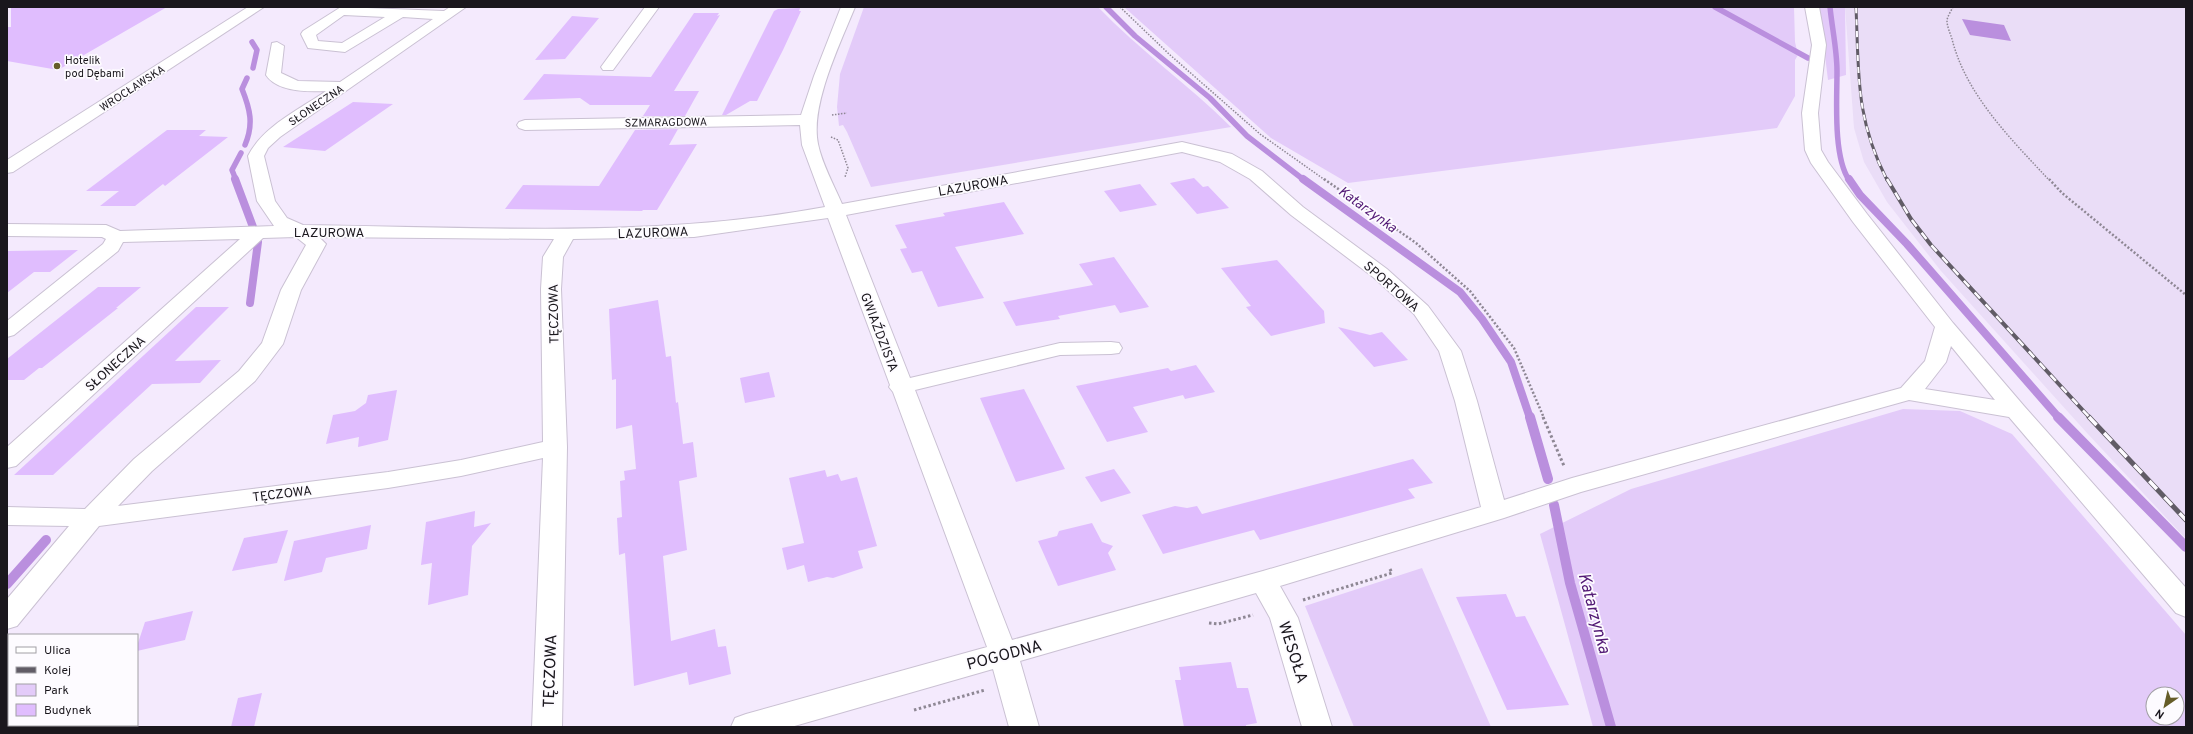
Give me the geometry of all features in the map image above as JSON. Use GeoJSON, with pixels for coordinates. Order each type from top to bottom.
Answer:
{"type":"FeatureCollection","features":[{"type":"Feature","properties":{"kind":"street","name":"WROCŁAWSKA"},"geometry":{"type":"LineString","coordinates":[[7,168],[257,7]]}},
{"type":"Feature","properties":{"kind":"street","name":"SŁONECZNA"},"geometry":{"type":"LineString","coordinates":[[300,231],[280,222],[266,201],[256,156],[261,146],[274,134],[459,7]]}},
{"type":"Feature","properties":{"kind":"street"},"geometry":{"type":"LineString","coordinates":[[608,67],[652,7]]}},
{"type":"Feature","properties":{"kind":"street","name":"GWIAŹDZISTA"},"geometry":{"type":"LineString","coordinates":[[848,7],[822,76],[808,120],[810,145],[900,387],[1003,654],[1024,727]]}},
{"type":"Feature","properties":{"kind":"street"},"geometry":{"type":"LineString","coordinates":[[1812,7],[1819,45],[1810,114],[1813,150],[1820,163],[1860,218],[1946,327],[2016,411],[2186,606]]}},
{"type":"Feature","properties":{"kind":"street"},"geometry":{"type":"LineString","coordinates":[[399,14],[345,48],[313,45],[308,34],[340,9],[446,16]]}},
{"type":"Feature","properties":{"kind":"street"},"geometry":{"type":"LineString","coordinates":[[277,46],[272,70],[273,75],[280,80],[303,86],[344,86]]}},
{"type":"Feature","properties":{"kind":"street","name":"SZMARAGDOWA"},"geometry":{"type":"LineString","coordinates":[[524,125],[808,120]]}},
{"type":"Feature","properties":{"kind":"street","name":"LAZUROWA"},"geometry":{"type":"LineString","coordinates":[[116,237],[300,231],[568,234],[694,231],[797,218],[1182,147]]}},
{"type":"Feature","properties":{"kind":"street","name":"SPORTOWA"},"geometry":{"type":"LineString","coordinates":[[1182,147],[1226,158],[1256,175],[1297,210],[1380,273],[1421,310],[1450,351],[1466,401],[1495,512]]}},
{"type":"Feature","properties":{"kind":"street"},"geometry":{"type":"LineString","coordinates":[[7,230],[106,231],[116,237],[111,247],[7,331]]}},
{"type":"Feature","properties":{"kind":"street"},"geometry":{"type":"LineString","coordinates":[[7,618],[91,518],[143,465],[247,376],[272,344],[292,290],[316,244],[300,231]]}},
{"type":"Feature","properties":{"kind":"street","name":"SŁONECZNA"},"geometry":{"type":"LineString","coordinates":[[7,460],[258,232]]}},
{"type":"Feature","properties":{"kind":"street","name":"TĘCZOWA"},"geometry":{"type":"LineString","coordinates":[[547,727],[555,447],[552,290],[553,257],[568,234]]}},
{"type":"Feature","properties":{"kind":"street"},"geometry":{"type":"LineString","coordinates":[[1909,393],[1935,362],[1946,327]]}},
{"type":"Feature","properties":{"kind":"street"},"geometry":{"type":"LineString","coordinates":[[900,387],[1060,349],[1111,348]]}},
{"type":"Feature","properties":{"kind":"street"},"geometry":{"type":"LineString","coordinates":[[1909,393],[2016,411]]}},
{"type":"Feature","properties":{"kind":"street","name":"POGODNA"},"geometry":{"type":"LineString","coordinates":[[746,727],[1264,580],[1495,512],[1572,486],[1909,393]]}},
{"type":"Feature","properties":{"kind":"street","name":"TĘCZOWA"},"geometry":{"type":"LineString","coordinates":[[7,516],[91,518],[388,480],[461,468],[555,447]]}},
{"type":"Feature","properties":{"kind":"street","name":"WESOŁA"},"geometry":{"type":"LineString","coordinates":[[1264,580],[1284,618],[1317,727]]}},
{"type":"Feature","properties":{"kind":"path"},"geometry":{"type":"LineString","coordinates":[[1120,7],[1169,54],[1221,98],[1260,134],[1416,243],[1470,291],[1514,348],[1572,486]]}},
{"type":"Feature","properties":{"kind":"path"},"geometry":{"type":"LineString","coordinates":[[1953,7],[1948,20],[1954,47],[1966,75],[1988,109],[2012,140],[2062,193],[2186,294]]}},
{"type":"Feature","properties":{"kind":"path"},"geometry":{"type":"LineString","coordinates":[[828,115],[847,113]]}},
{"type":"Feature","properties":{"kind":"path"},"geometry":{"type":"LineString","coordinates":[[828,135],[838,140],[848,168],[848,173],[843,180]]}},
{"type":"Feature","properties":{"kind":"path"},"geometry":{"type":"LineString","coordinates":[[1300,601],[1392,573]]}},
{"type":"Feature","properties":{"kind":"path"},"geometry":{"type":"LineString","coordinates":[[914,710],[988,688]]}},
{"type":"Feature","properties":{"kind":"shaded area"},"geometry":{"type":"Polygon","coordinates":[[[1845,7],[2186,7],[2186,539],[2087,433],[1941,271],[1887,202],[1864,162],[1854,128],[1845,7]]]}},
{"type":"Feature","properties":{"kind":"shaded area"},"geometry":{"type":"Polygon","coordinates":[[[1962,19],[2004,25],[2011,41],[1970,35],[1962,19]]]}},
{"type":"Feature","properties":{"kind":"green space"},"geometry":{"type":"Polygon","coordinates":[[[864,7],[1098,7],[1130,38],[1231,127],[871,187],[847,132],[843,125],[839,126],[837,107],[840,74],[864,7]]]}},
{"type":"Feature","properties":{"kind":"green space"},"geometry":{"type":"Polygon","coordinates":[[[1124,7],[1794,7],[1795,42],[1798,55],[1795,60],[1795,96],[1777,128],[1348,183],[1271,138],[1124,7]]]}},
{"type":"Feature","properties":{"kind":"green space"},"geometry":{"type":"Polygon","coordinates":[[[1819,7],[1845,7],[1846,75],[1828,80],[1819,7]]]}},
{"type":"Feature","properties":{"kind":"green space"},"geometry":{"type":"Polygon","coordinates":[[[1903,409],[1960,411],[2012,434],[2186,635],[2186,727],[1593,727],[1540,534],[1631,489],[1903,409]]]}},
{"type":"Feature","properties":{"kind":"green space"},"geometry":{"type":"Polygon","coordinates":[[[1422,568],[1491,727],[1354,727],[1305,606],[1422,568]]]}},
{"type":"Feature","properties":{"kind":"building"},"geometry":{"type":"Polygon","coordinates":[[[11,7],[167,7],[58,70],[7,61],[7,27],[11,27],[11,7]]]}},
{"type":"Feature","properties":{"kind":"building"},"geometry":{"type":"Polygon","coordinates":[[[800,8],[799,11],[801,11],[783,50],[757,101],[750,101],[726,115],[722,115],[774,11],[778,9],[800,8]]]}},
{"type":"Feature","properties":{"kind":"building"},"geometry":{"type":"Polygon","coordinates":[[[694,13],[719,13],[717,16],[720,15],[674,91],[699,91],[685,116],[643,116],[650,105],[590,105],[580,98],[523,100],[544,74],[651,77],[694,13]]]}},
{"type":"Feature","properties":{"kind":"building"},"geometry":{"type":"Polygon","coordinates":[[[572,16],[599,18],[565,59],[535,60],[572,16]]]}},
{"type":"Feature","properties":{"kind":"building"},"geometry":{"type":"Polygon","coordinates":[[[353,102],[393,104],[325,151],[283,147],[353,102]]]}},
{"type":"Feature","properties":{"kind":"building"},"geometry":{"type":"Polygon","coordinates":[[[678,129],[669,145],[697,144],[657,210],[505,209],[523,185],[599,186],[635,130],[678,129]]]}},
{"type":"Feature","properties":{"kind":"building"},"geometry":{"type":"Polygon","coordinates":[[[167,130],[206,130],[199,136],[228,137],[165,186],[163,184],[135,206],[100,206],[119,191],[86,191],[167,130]]]}},
{"type":"Feature","properties":{"kind":"building"},"geometry":{"type":"Polygon","coordinates":[[[1194,178],[1203,187],[1208,186],[1229,208],[1197,214],[1170,183],[1194,178]]]}},
{"type":"Feature","properties":{"kind":"building"},"geometry":{"type":"Polygon","coordinates":[[[1140,184],[1157,205],[1120,212],[1104,191],[1140,184]]]}},
{"type":"Feature","properties":{"kind":"building"},"geometry":{"type":"Polygon","coordinates":[[[1004,202],[1024,234],[955,247],[984,298],[938,307],[922,271],[912,273],[900,249],[907,248],[895,225],[945,216],[943,213],[1004,202]]]}},
{"type":"Feature","properties":{"kind":"building"},"geometry":{"type":"Polygon","coordinates":[[[78,250],[50,272],[34,272],[7,293],[7,251],[78,250]]]}},
{"type":"Feature","properties":{"kind":"building"},"geometry":{"type":"Polygon","coordinates":[[[1114,257],[1149,307],[1120,313],[1115,305],[1058,316],[1060,319],[1016,326],[1003,302],[1093,285],[1079,264],[1114,257]]]}},
{"type":"Feature","properties":{"kind":"building"},"geometry":{"type":"Polygon","coordinates":[[[1277,260],[1324,311],[1325,323],[1271,336],[1246,307],[1251,306],[1221,268],[1277,260]]]}},
{"type":"Feature","properties":{"kind":"building"},"geometry":{"type":"Polygon","coordinates":[[[98,287],[141,287],[116,308],[118,308],[42,368],[39,368],[24,380],[7,380],[7,359],[98,287]]]}},
{"type":"Feature","properties":{"kind":"building"},"geometry":{"type":"Polygon","coordinates":[[[658,300],[666,357],[671,356],[676,403],[678,402],[683,444],[693,442],[697,477],[679,481],[687,550],[663,556],[671,641],[715,629],[718,647],[726,646],[731,674],[689,685],[687,672],[634,686],[625,553],[619,555],[617,518],[622,517],[620,481],[625,480],[624,471],[636,469],[632,425],[616,429],[616,379],[612,380],[609,309],[658,300]]]}},
{"type":"Feature","properties":{"kind":"building"},"geometry":{"type":"Polygon","coordinates":[[[196,307],[229,307],[175,361],[221,360],[200,383],[152,384],[53,475],[14,475],[196,307]]]}},
{"type":"Feature","properties":{"kind":"building"},"geometry":{"type":"Polygon","coordinates":[[[1338,327],[1370,335],[1382,332],[1408,360],[1374,367],[1338,327]]]}},
{"type":"Feature","properties":{"kind":"building"},"geometry":{"type":"Polygon","coordinates":[[[1196,365],[1215,392],[1185,399],[1183,395],[1133,407],[1148,432],[1107,442],[1076,386],[1168,368],[1171,371],[1196,365]]]}},
{"type":"Feature","properties":{"kind":"building"},"geometry":{"type":"Polygon","coordinates":[[[769,372],[775,397],[745,403],[740,378],[769,372]]]}},
{"type":"Feature","properties":{"kind":"building"},"geometry":{"type":"Polygon","coordinates":[[[1024,389],[1065,469],[1016,482],[980,398],[1024,389]]]}},
{"type":"Feature","properties":{"kind":"building"},"geometry":{"type":"Polygon","coordinates":[[[397,390],[388,440],[358,447],[359,437],[326,444],[333,415],[355,411],[366,403],[368,395],[397,390]]]}},
{"type":"Feature","properties":{"kind":"building"},"geometry":{"type":"Polygon","coordinates":[[[1413,459],[1433,483],[1408,489],[1415,498],[1260,540],[1254,530],[1163,554],[1142,515],[1175,506],[1187,508],[1197,506],[1202,514],[1413,459]]]}},
{"type":"Feature","properties":{"kind":"building"},"geometry":{"type":"Polygon","coordinates":[[[1114,469],[1131,493],[1101,502],[1085,477],[1114,469]]]}},
{"type":"Feature","properties":{"kind":"building"},"geometry":{"type":"Polygon","coordinates":[[[825,470],[827,477],[838,474],[841,481],[857,477],[877,546],[858,551],[863,568],[833,578],[827,577],[808,582],[804,565],[787,570],[782,548],[804,543],[789,478],[825,470]]]}},
{"type":"Feature","properties":{"kind":"building"},"geometry":{"type":"Polygon","coordinates":[[[475,511],[474,527],[491,523],[472,546],[468,595],[428,605],[432,563],[421,565],[426,522],[475,511]]]}},
{"type":"Feature","properties":{"kind":"building"},"geometry":{"type":"Polygon","coordinates":[[[1092,523],[1102,542],[1113,546],[1108,553],[1116,570],[1058,586],[1038,541],[1057,536],[1059,531],[1092,523]]]}},
{"type":"Feature","properties":{"kind":"building"},"geometry":{"type":"Polygon","coordinates":[[[371,525],[367,549],[326,558],[322,572],[284,581],[294,541],[371,525]]]}},
{"type":"Feature","properties":{"kind":"building"},"geometry":{"type":"Polygon","coordinates":[[[288,530],[277,563],[232,571],[244,538],[288,530]]]}},
{"type":"Feature","properties":{"kind":"building"},"geometry":{"type":"Polygon","coordinates":[[[1506,594],[1516,617],[1525,616],[1569,705],[1507,710],[1456,597],[1506,594]]]}},
{"type":"Feature","properties":{"kind":"building"},"geometry":{"type":"Polygon","coordinates":[[[193,611],[185,640],[138,651],[138,643],[145,622],[193,611]]]}},
{"type":"Feature","properties":{"kind":"building"},"geometry":{"type":"Polygon","coordinates":[[[1231,662],[1237,688],[1248,688],[1257,723],[1246,725],[1246,727],[1184,727],[1175,680],[1181,680],[1179,667],[1231,662]]]}},
{"type":"Feature","properties":{"kind":"building"},"geometry":{"type":"Polygon","coordinates":[[[262,693],[254,727],[231,727],[238,698],[262,693]]]}},
{"type":"Feature","properties":{"kind":"waterway","name":"Katarzynka"},"geometry":{"type":"LineString","coordinates":[[1106,7],[1135,36],[1210,98],[1247,136],[1304,180]]}},
{"type":"Feature","properties":{"kind":"waterway"},"geometry":{"type":"LineString","coordinates":[[1715,7],[1808,58]]}},
{"type":"Feature","properties":{"kind":"waterway"},"geometry":{"type":"LineString","coordinates":[[1830,7],[1837,63],[1838,143],[1840,157],[1849,180]]}},
{"type":"Feature","properties":{"kind":"waterway"},"geometry":{"type":"LineString","coordinates":[[252,42],[257,50],[253,68]]}},
{"type":"Feature","properties":{"kind":"waterway"},"geometry":{"type":"LineString","coordinates":[[245,145],[248,137],[250,117],[242,89],[247,78]]}},
{"type":"Feature","properties":{"kind":"waterway"},"geometry":{"type":"LineString","coordinates":[[236,180],[232,170],[241,153]]}},
{"type":"Feature","properties":{"kind":"waterway"},"geometry":{"type":"LineString","coordinates":[[235,179],[253,227]]}},
{"type":"Feature","properties":{"kind":"waterway","name":"Katarzynka"},"geometry":{"type":"LineString","coordinates":[[1303,179],[1460,292],[1482,319],[1511,362],[1530,418]]}},
{"type":"Feature","properties":{"kind":"waterway"},"geometry":{"type":"LineString","coordinates":[[1849,179],[1860,195],[1907,244],[2059,418]]}},
{"type":"Feature","properties":{"kind":"waterway"},"geometry":{"type":"LineString","coordinates":[[250,303],[258,242]]}},
{"type":"Feature","properties":{"kind":"waterway","name":"Katarzynka"},"geometry":{"type":"LineString","coordinates":[[1530,417],[1548,479]]}},
{"type":"Feature","properties":{"kind":"waterway"},"geometry":{"type":"LineString","coordinates":[[2058,417],[2186,547]]}},
{"type":"Feature","properties":{"kind":"waterway","name":"Katarzynka"},"geometry":{"type":"LineString","coordinates":[[1554,505],[1570,583],[1611,727]]}},
{"type":"Feature","properties":{"kind":"waterway"},"geometry":{"type":"LineString","coordinates":[[7,584],[46,540]]}},
{"type":"Feature","properties":{"kind":"railway"},"geometry":{"type":"LineString","coordinates":[[1856,7],[1859,75],[1864,115],[1869,136],[1887,180]]}},
{"type":"Feature","properties":{"kind":"railway"},"geometry":{"type":"LineString","coordinates":[[1887,179],[1911,219],[1931,245],[2090,418]]}},
{"type":"Feature","properties":{"kind":"railway"},"geometry":{"type":"LineString","coordinates":[[2089,417],[2186,520]]}},
{"type":"Feature","properties":{"kind":"place","name":"Hotelik pod Dębami"},"geometry":{"type":"Point","coordinates":[57,66]}}]}
